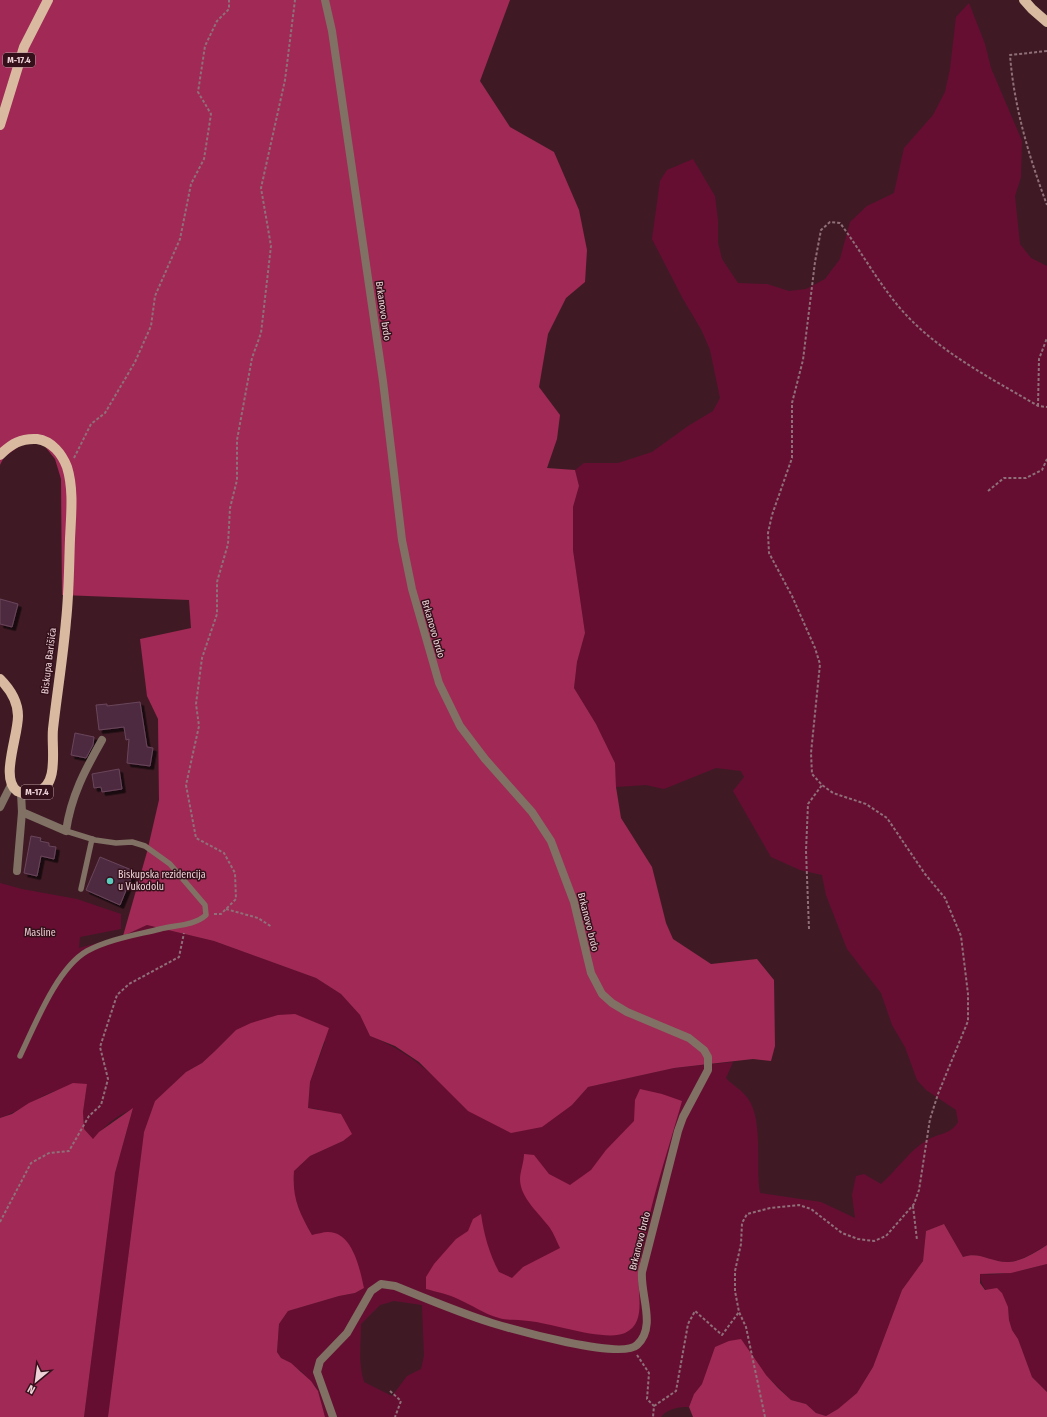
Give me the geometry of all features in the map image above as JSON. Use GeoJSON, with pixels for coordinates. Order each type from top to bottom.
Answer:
{"type":"FeatureCollection","features":[{"type":"Feature","properties":{"kind":"main road","name":"M-17.4"},"geometry":{"type":"LineString","coordinates":[[0,125],[24,47],[48,0]]}},
{"type":"Feature","properties":{"kind":"main road"},"geometry":{"type":"LineString","coordinates":[[1024,0],[1047,22]]}},
{"type":"Feature","properties":{"kind":"main road","name":"Biskupa Barišića"},"geometry":{"type":"LineString","coordinates":[[0,455],[16,442],[24,440],[40,440],[56,448],[67,467],[71,502],[66,620],[52,739],[52,776],[45,788],[38,792],[30,794],[21,793]]}},
{"type":"Feature","properties":{"kind":"main road","name":"M-17.4"},"geometry":{"type":"LineString","coordinates":[[0,679],[12,694],[18,715],[17,724],[5,767],[6,781],[10,787],[21,793]]}},
{"type":"Feature","properties":{"kind":"street","name":"Brkanovo brdo"},"geometry":{"type":"LineString","coordinates":[[325,0],[332,31],[379,358],[402,540],[414,596],[439,683],[460,726],[485,759],[532,812],[550,841],[574,902],[591,973],[602,994],[612,1003],[627,1012],[688,1038],[704,1050],[708,1057],[708,1070],[683,1117],[678,1131],[642,1272],[641,1282],[646,1315],[645,1330],[642,1338],[633,1348]]}},
{"type":"Feature","properties":{"kind":"street"},"geometry":{"type":"LineString","coordinates":[[22,812],[66,831],[69,808],[73,797],[102,740]]}},
{"type":"Feature","properties":{"kind":"street"},"geometry":{"type":"LineString","coordinates":[[0,807],[10,787]]}},
{"type":"Feature","properties":{"kind":"street"},"geometry":{"type":"LineString","coordinates":[[17,871],[22,812],[21,793]]}},
{"type":"Feature","properties":{"kind":"street"},"geometry":{"type":"LineString","coordinates":[[333,1417],[317,1372],[320,1361],[347,1333],[371,1291],[381,1284],[396,1286],[492,1323],[576,1344],[615,1350],[633,1348]]}},
{"type":"Feature","properties":{"kind":"lane"},"geometry":{"type":"LineString","coordinates":[[20,1056],[54,989],[69,966],[77,958],[102,945],[197,922],[206,915],[205,905],[170,864],[157,853],[145,846],[132,842],[116,843],[92,839],[66,831]]}},
{"type":"Feature","properties":{"kind":"lane"},"geometry":{"type":"LineString","coordinates":[[81,889],[92,839]]}},
{"type":"Feature","properties":{"kind":"path"},"geometry":{"type":"LineString","coordinates":[[67,467],[77,454],[91,424],[105,413],[135,362],[151,326],[155,296],[180,239],[191,184],[204,159],[211,114],[198,92],[205,46],[217,21],[229,9],[230,0]]}},
{"type":"Feature","properties":{"kind":"path"},"geometry":{"type":"LineString","coordinates":[[206,915],[221,914],[236,899],[235,873],[224,853],[196,838],[186,785],[199,726],[196,704],[202,658],[217,614],[217,582],[228,544],[230,508],[236,480],[237,440],[252,358],[261,333],[271,246],[261,188],[285,80],[294,0]]}},
{"type":"Feature","properties":{"kind":"path"},"geometry":{"type":"LineString","coordinates":[[1047,51],[1010,55],[1013,85],[1032,163],[1047,205]]}},
{"type":"Feature","properties":{"kind":"path"},"geometry":{"type":"LineString","coordinates":[[765,1417],[746,1327],[739,1312],[735,1290],[735,1271],[741,1244],[742,1223],[747,1214],[770,1208],[799,1205],[811,1209],[842,1233],[858,1239],[874,1241],[886,1236],[913,1206],[919,1190],[930,1119],[938,1094],[968,1021],[968,994],[961,936],[945,898],[925,874],[886,818],[866,804],[833,793],[812,774],[811,753],[820,664],[815,648],[792,596],[769,553],[768,533],[772,516],[792,458],[792,403],[803,360],[821,230],[830,222],[840,223],[873,272],[910,319],[931,338],[969,364],[1038,406],[1047,406]]}},
{"type":"Feature","properties":{"kind":"path"},"geometry":{"type":"LineString","coordinates":[[1038,406],[1039,359],[1047,338]]}},
{"type":"Feature","properties":{"kind":"path"},"geometry":{"type":"LineString","coordinates":[[988,491],[1004,478],[1026,478],[1042,470],[1047,459]]}},
{"type":"Feature","properties":{"kind":"path"},"geometry":{"type":"LineString","coordinates":[[809,929],[806,851],[808,804],[822,784]]}},
{"type":"Feature","properties":{"kind":"path"},"geometry":{"type":"LineString","coordinates":[[226,909],[258,918],[272,927]]}},
{"type":"Feature","properties":{"kind":"path"},"geometry":{"type":"LineString","coordinates":[[0,1222],[31,1163],[49,1153],[69,1151],[89,1116],[101,1105],[108,1079],[100,1047],[117,995],[129,984],[179,957],[186,924]]}},
{"type":"Feature","properties":{"kind":"path"},"geometry":{"type":"LineString","coordinates":[[913,1206],[917,1240]]}},
{"type":"Feature","properties":{"kind":"path"},"geometry":{"type":"LineString","coordinates":[[652,1417],[654,1406],[676,1391],[688,1324],[695,1311],[722,1335],[739,1312]]}},
{"type":"Feature","properties":{"kind":"path"},"geometry":{"type":"LineString","coordinates":[[633,1348],[639,1360],[650,1373],[647,1399],[654,1406]]}},
{"type":"Feature","properties":{"kind":"path"},"geometry":{"type":"LineString","coordinates":[[390,1391],[401,1401],[395,1417]]}},
{"type":"Feature","properties":{"kind":"green space","name":"Masline"},"geometry":{"type":"Polygon","coordinates":[[[969,3],[985,44],[991,68],[1022,141],[1021,177],[1015,196],[1020,244],[1031,258],[1047,266],[1047,1245],[1019,1260],[1003,1262],[975,1255],[963,1257],[944,1224],[926,1231],[923,1261],[902,1290],[873,1367],[857,1393],[838,1409],[826,1416],[816,1413],[806,1404],[791,1400],[766,1375],[715,1347],[702,1384],[694,1394],[689,1407],[670,1410],[661,1417],[325,1417],[317,1388],[301,1371],[281,1358],[277,1352],[279,1324],[288,1311],[339,1296],[355,1293],[364,1288],[353,1251],[343,1238],[312,1235],[302,1217],[293,1192],[294,1171],[310,1156],[343,1141],[351,1134],[318,1109],[308,1108],[310,1082],[325,1042],[236,1030],[202,1063],[186,1072],[155,1101],[144,1132],[108,1417],[84,1417],[115,1173],[133,1109],[127,1111],[111,1122],[101,1130],[93,1140],[84,1129],[83,1112],[87,1084],[54,1091],[13,1113],[0,1118],[0,883],[22,889],[77,899],[121,914],[121,929],[80,937],[79,948],[123,936],[147,925],[214,941],[316,978],[341,994],[360,1015],[370,1036],[386,1043],[413,1059],[435,1077],[468,1111],[572,1105],[588,1087],[674,1068],[733,1062],[726,1078],[744,1094],[751,1103],[755,1114],[758,1140],[760,1193],[821,1202],[855,1218],[852,1195],[856,1176],[864,1174],[881,1184],[921,1144],[952,1129],[958,1122],[956,1110],[926,1090],[917,1080],[905,1047],[892,1025],[881,993],[847,949],[826,895],[822,875],[800,870],[771,857],[733,791],[744,777],[741,771],[716,768],[664,789],[646,785],[616,787],[615,763],[596,724],[574,688],[577,662],[585,633],[573,550],[573,507],[579,486],[575,470],[584,463],[618,463],[652,452],[688,426],[713,411],[720,398],[710,350],[702,331],[683,299],[652,239],[660,181],[667,170],[693,159],[715,196],[718,220],[718,243],[722,259],[738,283],[767,284],[789,291],[806,289],[825,279],[840,259],[850,222],[867,206],[894,193],[904,148],[933,115],[945,92],[950,69],[956,17],[969,3]],[[394,1301],[380,1305],[361,1324],[360,1361],[364,1382],[392,1396],[407,1376],[421,1369],[424,1356],[422,1305],[394,1301]]]}},
{"type":"Feature","properties":{"kind":"green space"},"geometry":{"type":"Polygon","coordinates":[[[1047,1264],[1047,1392],[1032,1377],[1018,1339],[1012,1330],[1009,1320],[1008,1307],[986,1290],[980,1274],[1006,1273],[1047,1264]]]}},
{"type":"Feature","properties":{"kind":"shaded area"},"geometry":{"type":"Polygon","coordinates":[[[0,0],[510,0],[480,81],[510,127],[554,152],[579,210],[587,250],[585,282],[566,298],[548,334],[539,387],[560,415],[557,439],[547,468],[575,470],[579,486],[573,507],[573,550],[585,633],[577,662],[574,688],[596,724],[615,763],[616,787],[621,818],[652,867],[666,923],[673,939],[711,964],[757,959],[774,980],[775,1046],[771,1061],[753,1059],[674,1068],[588,1087],[572,1105],[542,1127],[511,1133],[468,1111],[419,1062],[395,1046],[370,1036],[360,1015],[341,994],[316,978],[214,941],[147,925],[123,936],[147,852],[159,800],[158,719],[147,696],[140,639],[191,628],[189,600],[62,595],[61,479],[55,459],[43,444],[24,443],[4,457],[0,465],[0,0]]]}},
{"type":"Feature","properties":{"kind":"shaded area"},"geometry":{"type":"Polygon","coordinates":[[[295,1014],[329,1028],[310,1082],[308,1108],[341,1114],[352,1134],[343,1141],[310,1156],[294,1171],[295,1197],[303,1219],[312,1235],[328,1232],[337,1234],[344,1238],[354,1253],[364,1288],[355,1293],[339,1296],[288,1311],[279,1324],[277,1352],[281,1358],[291,1363],[311,1381],[318,1391],[325,1417],[108,1417],[144,1132],[155,1101],[186,1072],[202,1063],[236,1030],[251,1023],[278,1015],[295,1014]]]}},
{"type":"Feature","properties":{"kind":"shaded area"},"geometry":{"type":"Polygon","coordinates":[[[73,1083],[87,1084],[83,1112],[84,1129],[93,1139],[99,1132],[133,1108],[115,1173],[84,1417],[0,1417],[0,1118],[12,1114],[29,1103],[73,1083]]]}},
{"type":"Feature","properties":{"kind":"shaded area"},"geometry":{"type":"Polygon","coordinates":[[[640,1089],[662,1094],[682,1101],[646,1232],[639,1275],[639,1315],[632,1328],[625,1333],[605,1335],[592,1334],[539,1322],[502,1319],[488,1314],[454,1297],[426,1289],[426,1277],[434,1264],[456,1239],[468,1231],[473,1219],[481,1214],[487,1244],[495,1265],[499,1272],[512,1278],[523,1267],[560,1248],[550,1228],[523,1193],[520,1179],[524,1154],[534,1155],[549,1174],[570,1185],[591,1170],[606,1150],[634,1121],[635,1100],[640,1089]]]}},
{"type":"Feature","properties":{"kind":"shaded area"},"geometry":{"type":"Polygon","coordinates":[[[944,1224],[963,1257],[975,1255],[997,1261],[1009,1262],[1024,1258],[1047,1245],[1047,1264],[1011,1273],[980,1274],[980,1283],[985,1290],[997,1288],[1002,1293],[1008,1307],[1009,1320],[1012,1330],[1018,1339],[1032,1377],[1047,1392],[1047,1417],[693,1417],[689,1407],[694,1394],[702,1384],[715,1347],[729,1341],[741,1339],[766,1375],[791,1400],[806,1404],[816,1413],[826,1416],[838,1409],[857,1393],[873,1367],[902,1290],[923,1261],[926,1231],[944,1224]]]}},
{"type":"Feature","properties":{"kind":"building"},"geometry":{"type":"Polygon","coordinates":[[[0,599],[18,604],[12,627],[0,624],[0,599]]]}},
{"type":"Feature","properties":{"kind":"building"},"geometry":{"type":"Polygon","coordinates":[[[140,702],[147,747],[153,748],[150,766],[127,763],[129,739],[126,740],[124,727],[99,730],[96,705],[107,704],[107,706],[140,702]]]}},
{"type":"Feature","properties":{"kind":"building"},"geometry":{"type":"Polygon","coordinates":[[[75,733],[94,737],[93,745],[86,758],[71,755],[75,733]]]}},
{"type":"Feature","properties":{"kind":"building"},"geometry":{"type":"Polygon","coordinates":[[[119,769],[122,789],[102,792],[101,787],[94,788],[92,774],[119,769]]]}},
{"type":"Feature","properties":{"kind":"building"},"geometry":{"type":"Polygon","coordinates":[[[31,836],[41,838],[40,841],[49,843],[49,846],[56,847],[54,859],[41,856],[37,876],[24,873],[31,836]]]}},
{"type":"Feature","properties":{"kind":"building","name":"Biskupska rezidencija u Vukodolu"},"geometry":{"type":"Polygon","coordinates":[[[100,857],[134,871],[120,905],[86,890],[100,857]]]}},
{"type":"Feature","properties":{"kind":"place","name":"Biskupska rezidencija u Vukodolu"},"geometry":{"type":"Point","coordinates":[110,881]}}]}
